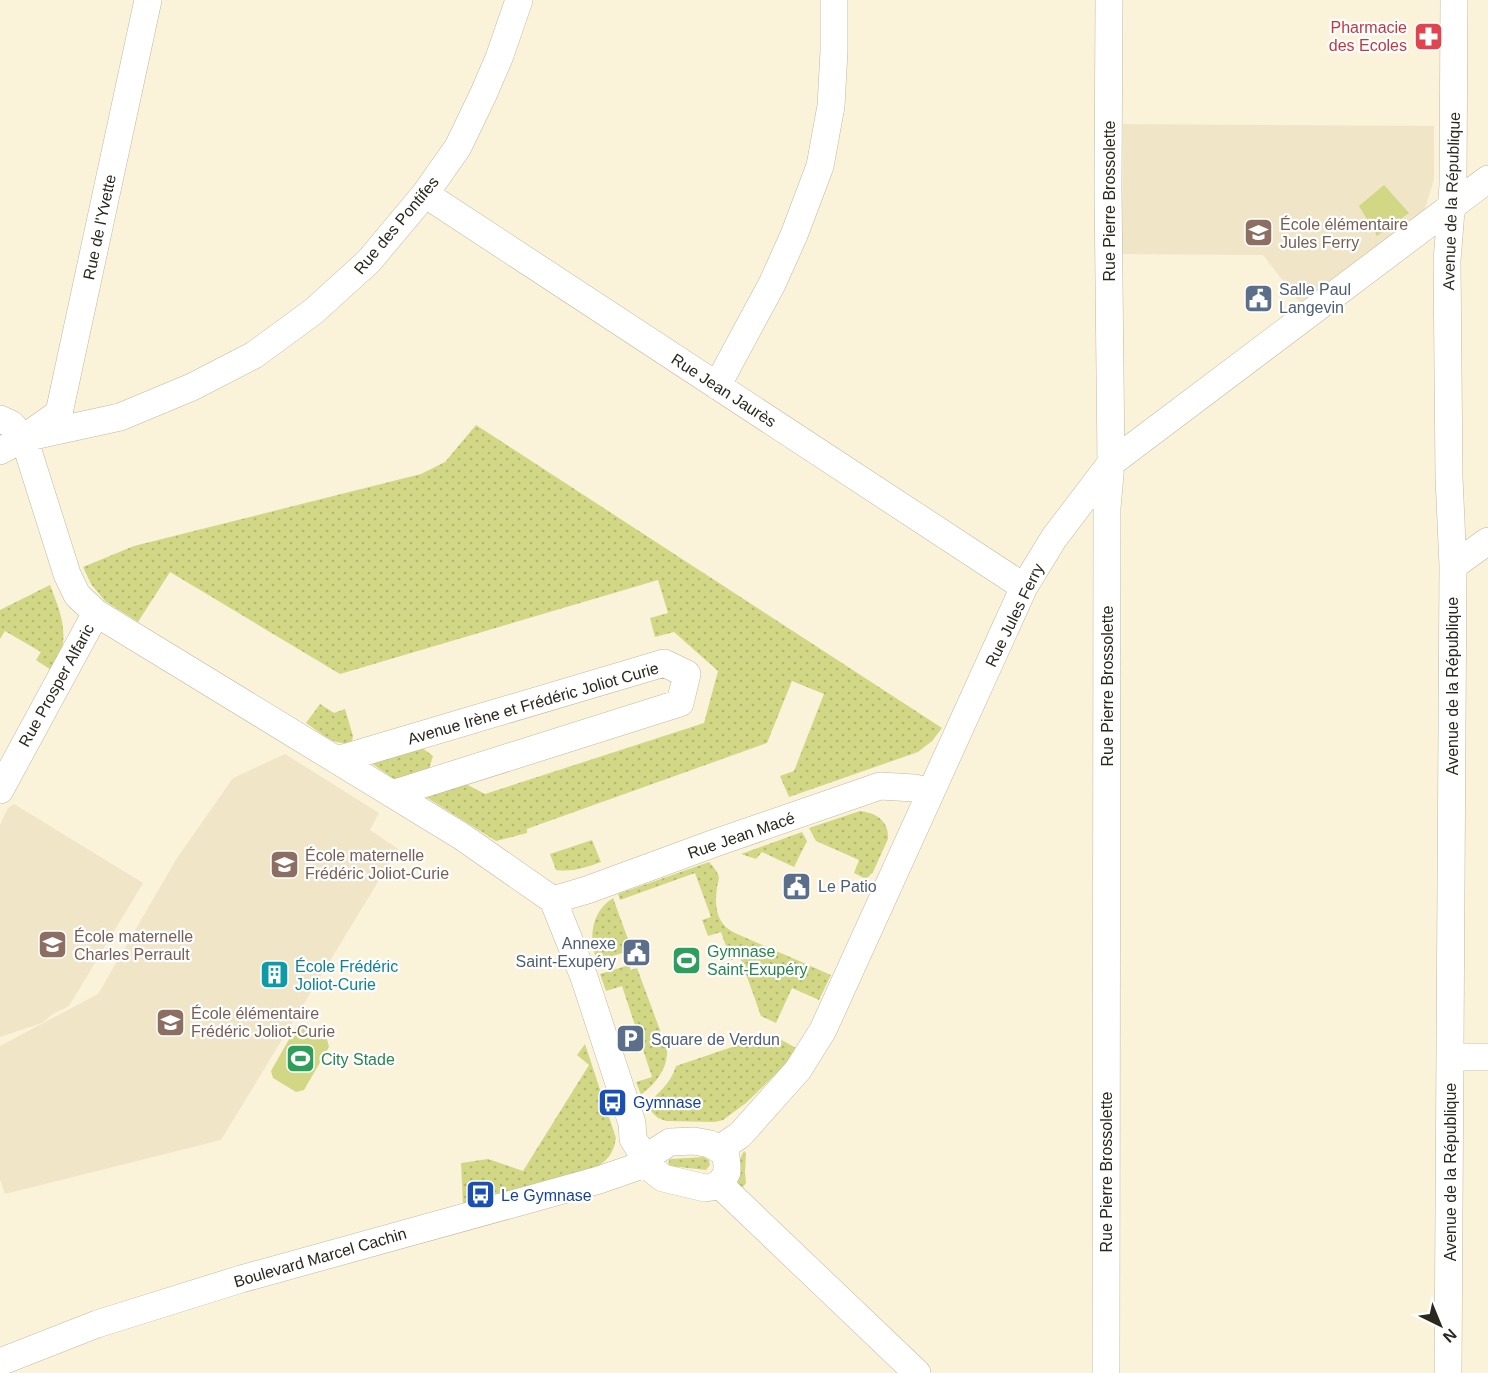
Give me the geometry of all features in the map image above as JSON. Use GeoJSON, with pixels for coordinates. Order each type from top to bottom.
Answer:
{"type":"FeatureCollection","features":[{"type":"Feature","properties":{"kind":"street","name":"Rue de l'Yvette"},"geometry":{"type":"LineString","coordinates":[[24,438],[59,412],[148,0]]}},
{"type":"Feature","properties":{"kind":"street","name":"Rue des Pontifes"},"geometry":{"type":"LineString","coordinates":[[24,438],[120,417],[192,387],[254,355],[315,311],[369,261],[425,194],[458,147],[499,58],[519,0]]}},
{"type":"Feature","properties":{"kind":"street"},"geometry":{"type":"LineString","coordinates":[[717,386],[772,284],[794,235],[820,166],[831,106],[834,0]]}},
{"type":"Feature","properties":{"kind":"street","name":"Rue Pierre Brossolette"},"geometry":{"type":"LineString","coordinates":[[1106,1373],[1107,508],[1111,463],[1108,0]]}},
{"type":"Feature","properties":{"kind":"street","name":"Avenue de la République"},"geometry":{"type":"LineString","coordinates":[[1448,1373],[1453,566],[1449,477],[1448,261],[1452,206],[1454,0]]}},
{"type":"Feature","properties":{"kind":"street","name":"Rue Jules Ferry"},"geometry":{"type":"LineString","coordinates":[[719,1149],[740,1135],[798,1071],[823,1030],[1024,586],[1054,538],[1111,463],[1488,180]]}},
{"type":"Feature","properties":{"kind":"street","name":"Rue Jean Jaurès"},"geometry":{"type":"LineString","coordinates":[[425,194],[1024,586]]}},
{"type":"Feature","properties":{"kind":"street"},"geometry":{"type":"LineString","coordinates":[[0,419],[11,424],[24,438],[67,574],[77,595],[96,613],[461,836],[552,900],[584,977],[632,1123],[633,1139],[646,1162],[663,1178],[689,1185],[712,1187],[724,1179],[727,1172],[726,1157],[719,1149],[694,1140],[669,1142],[632,1123]]}},
{"type":"Feature","properties":{"kind":"street"},"geometry":{"type":"LineString","coordinates":[[0,451],[24,438]]}},
{"type":"Feature","properties":{"kind":"street"},"geometry":{"type":"LineString","coordinates":[[1453,566],[1488,541]]}},
{"type":"Feature","properties":{"kind":"street","name":"Rue Prosper Alfaric"},"geometry":{"type":"LineString","coordinates":[[0,790],[96,613]]}},
{"type":"Feature","properties":{"kind":"street","name":"Avenue Irène et Frédéric Joliot Curie"},"geometry":{"type":"LineString","coordinates":[[337,760],[664,663],[687,674],[680,703],[392,794]]}},
{"type":"Feature","properties":{"kind":"street","name":"Rue Jean Macé"},"geometry":{"type":"LineString","coordinates":[[552,900],[587,890],[880,786],[914,788],[931,792]]}},
{"type":"Feature","properties":{"kind":"street"},"geometry":{"type":"LineString","coordinates":[[1450,1057],[1488,1057]]}},
{"type":"Feature","properties":{"kind":"street","name":"Boulevard Marcel Cachin"},"geometry":{"type":"LineString","coordinates":[[0,1362],[97,1324],[241,1279],[599,1180],[646,1162],[653,1153],[669,1142]]}},
{"type":"Feature","properties":{"kind":"street"},"geometry":{"type":"LineString","coordinates":[[718,1184],[917,1373]]}},
{"type":"Feature","properties":{"kind":"shaded area","name":"École élémentaire Jules Ferry"},"geometry":{"type":"Polygon","coordinates":[[[1123,124],[1434,126],[1434,180],[1424,211],[1300,303],[1263,255],[1122,254],[1123,124]]]}},
{"type":"Feature","properties":{"kind":"shaded area","name":"École élémentaire Frédéric Joliot-Curie"},"geometry":{"type":"Polygon","coordinates":[[[285,754],[379,813],[370,830],[398,849],[221,1140],[5,1194],[0,1179],[0,1046],[98,994],[177,858],[233,778],[285,754]]]}},
{"type":"Feature","properties":{"kind":"shaded area","name":"École maternelle Charles Perrault"},"geometry":{"type":"Polygon","coordinates":[[[14,804],[143,883],[69,1006],[42,1023],[0,1037],[0,825],[8,808],[14,804]]]}},
{"type":"Feature","properties":{"kind":"green space"},"geometry":{"type":"Polygon","coordinates":[[[1384,185],[1409,213],[1377,236],[1359,206],[1384,185]]]}},
{"type":"Feature","properties":{"kind":"green space"},"geometry":{"type":"Polygon","coordinates":[[[476,425],[942,728],[932,741],[918,752],[789,797],[780,776],[794,771],[824,694],[792,681],[767,743],[527,829],[527,833],[496,841],[421,794],[462,782],[485,794],[704,723],[718,671],[674,632],[655,637],[650,618],[668,613],[658,580],[340,674],[170,572],[138,622],[105,601],[91,584],[83,567],[134,546],[421,474],[445,462],[476,425]]]}},
{"type":"Feature","properties":{"kind":"green space"},"geometry":{"type":"Polygon","coordinates":[[[50,585],[61,616],[63,632],[62,649],[51,670],[36,660],[41,652],[5,631],[0,639],[0,610],[50,585]]]}},
{"type":"Feature","properties":{"kind":"green space"},"geometry":{"type":"Polygon","coordinates":[[[320,704],[334,713],[345,709],[353,736],[352,741],[340,743],[334,741],[306,723],[320,704]]]}},
{"type":"Feature","properties":{"kind":"green space"},"geometry":{"type":"Polygon","coordinates":[[[421,747],[433,756],[428,772],[397,781],[371,763],[421,747]]]}},
{"type":"Feature","properties":{"kind":"green space"},"geometry":{"type":"Polygon","coordinates":[[[860,811],[881,819],[888,833],[888,839],[873,872],[867,878],[854,873],[859,860],[816,841],[809,828],[860,811]]]}},
{"type":"Feature","properties":{"kind":"green space"},"geometry":{"type":"Polygon","coordinates":[[[802,832],[807,841],[794,867],[762,852],[756,859],[741,854],[802,832]]]}},
{"type":"Feature","properties":{"kind":"green space"},"geometry":{"type":"Polygon","coordinates":[[[592,840],[601,862],[579,869],[556,870],[550,854],[592,840]]]}},
{"type":"Feature","properties":{"kind":"green space"},"geometry":{"type":"Polygon","coordinates":[[[709,862],[719,878],[716,895],[717,908],[724,925],[735,933],[831,975],[819,1000],[792,988],[776,1023],[761,1016],[740,957],[731,960],[721,932],[708,936],[702,920],[711,917],[695,873],[620,900],[618,894],[709,862]]]}},
{"type":"Feature","properties":{"kind":"green space"},"geometry":{"type":"Polygon","coordinates":[[[613,898],[632,950],[597,961],[592,935],[593,926],[600,911],[613,898]]]}},
{"type":"Feature","properties":{"kind":"green space"},"geometry":{"type":"Polygon","coordinates":[[[629,965],[631,970],[637,968],[667,1049],[667,1056],[660,1075],[641,1095],[636,1082],[652,1077],[622,986],[606,991],[600,974],[629,965]]]}},
{"type":"Feature","properties":{"kind":"green space","name":"City Stade"},"geometry":{"type":"Polygon","coordinates":[[[304,1026],[327,1039],[329,1047],[304,1090],[296,1092],[273,1078],[271,1071],[296,1027],[304,1026]]]}},
{"type":"Feature","properties":{"kind":"green space"},"geometry":{"type":"Polygon","coordinates":[[[771,1034],[796,1048],[783,1067],[746,1103],[723,1120],[715,1122],[666,1121],[658,1118],[645,1105],[667,1083],[676,1066],[771,1034]]]}},
{"type":"Feature","properties":{"kind":"green space"},"geometry":{"type":"Polygon","coordinates":[[[585,1044],[616,1138],[613,1150],[608,1157],[598,1166],[463,1205],[461,1163],[488,1159],[523,1171],[589,1065],[577,1055],[585,1044]]]}},
{"type":"Feature","properties":{"kind":"green space"},"geometry":{"type":"Polygon","coordinates":[[[744,1151],[746,1153],[746,1183],[741,1190],[737,1181],[737,1171],[744,1151]]]}},
{"type":"Feature","properties":{"kind":"green space"},"geometry":{"type":"Polygon","coordinates":[[[704,1157],[709,1160],[710,1165],[706,1170],[670,1166],[668,1163],[670,1159],[704,1157]]]}},
{"type":"Feature","properties":{"kind":"place","name":"Pharmacie des Ecoles"},"geometry":{"type":"Point","coordinates":[1428,36]}},
{"type":"Feature","properties":{"kind":"place","name":"École élémentaire Jules Ferry"},"geometry":{"type":"Point","coordinates":[1259,233]}},
{"type":"Feature","properties":{"kind":"place","name":"Salle Paul Langevin"},"geometry":{"type":"Point","coordinates":[1258,298]}},
{"type":"Feature","properties":{"kind":"place","name":"École maternelle Frédéric Joliot-Curie"},"geometry":{"type":"Point","coordinates":[284,864]}},
{"type":"Feature","properties":{"kind":"place","name":"Le Patio"},"geometry":{"type":"Point","coordinates":[797,886]}},
{"type":"Feature","properties":{"kind":"place","name":"École maternelle Charles Perrault"},"geometry":{"type":"Point","coordinates":[53,945]}},
{"type":"Feature","properties":{"kind":"place","name":"Annexe Saint-Exupéry"},"geometry":{"type":"Point","coordinates":[637,952]}},
{"type":"Feature","properties":{"kind":"place","name":"Gymnase Saint-Exupéry"},"geometry":{"type":"Point","coordinates":[686,960]}},
{"type":"Feature","properties":{"kind":"place","name":"École Frédéric Joliot-Curie"},"geometry":{"type":"Point","coordinates":[274,975]}},
{"type":"Feature","properties":{"kind":"place","name":"École élémentaire Frédéric Joliot-Curie"},"geometry":{"type":"Point","coordinates":[170,1022]}},
{"type":"Feature","properties":{"kind":"place","name":"Square de Verdun"},"geometry":{"type":"Point","coordinates":[630,1039]}},
{"type":"Feature","properties":{"kind":"place","name":"City Stade"},"geometry":{"type":"Point","coordinates":[300,1059]}},
{"type":"Feature","properties":{"kind":"place","name":"Gymnase"},"geometry":{"type":"Point","coordinates":[612,1102]}},
{"type":"Feature","properties":{"kind":"place","name":"Le Gymnase"},"geometry":{"type":"Point","coordinates":[480,1195]}}]}
